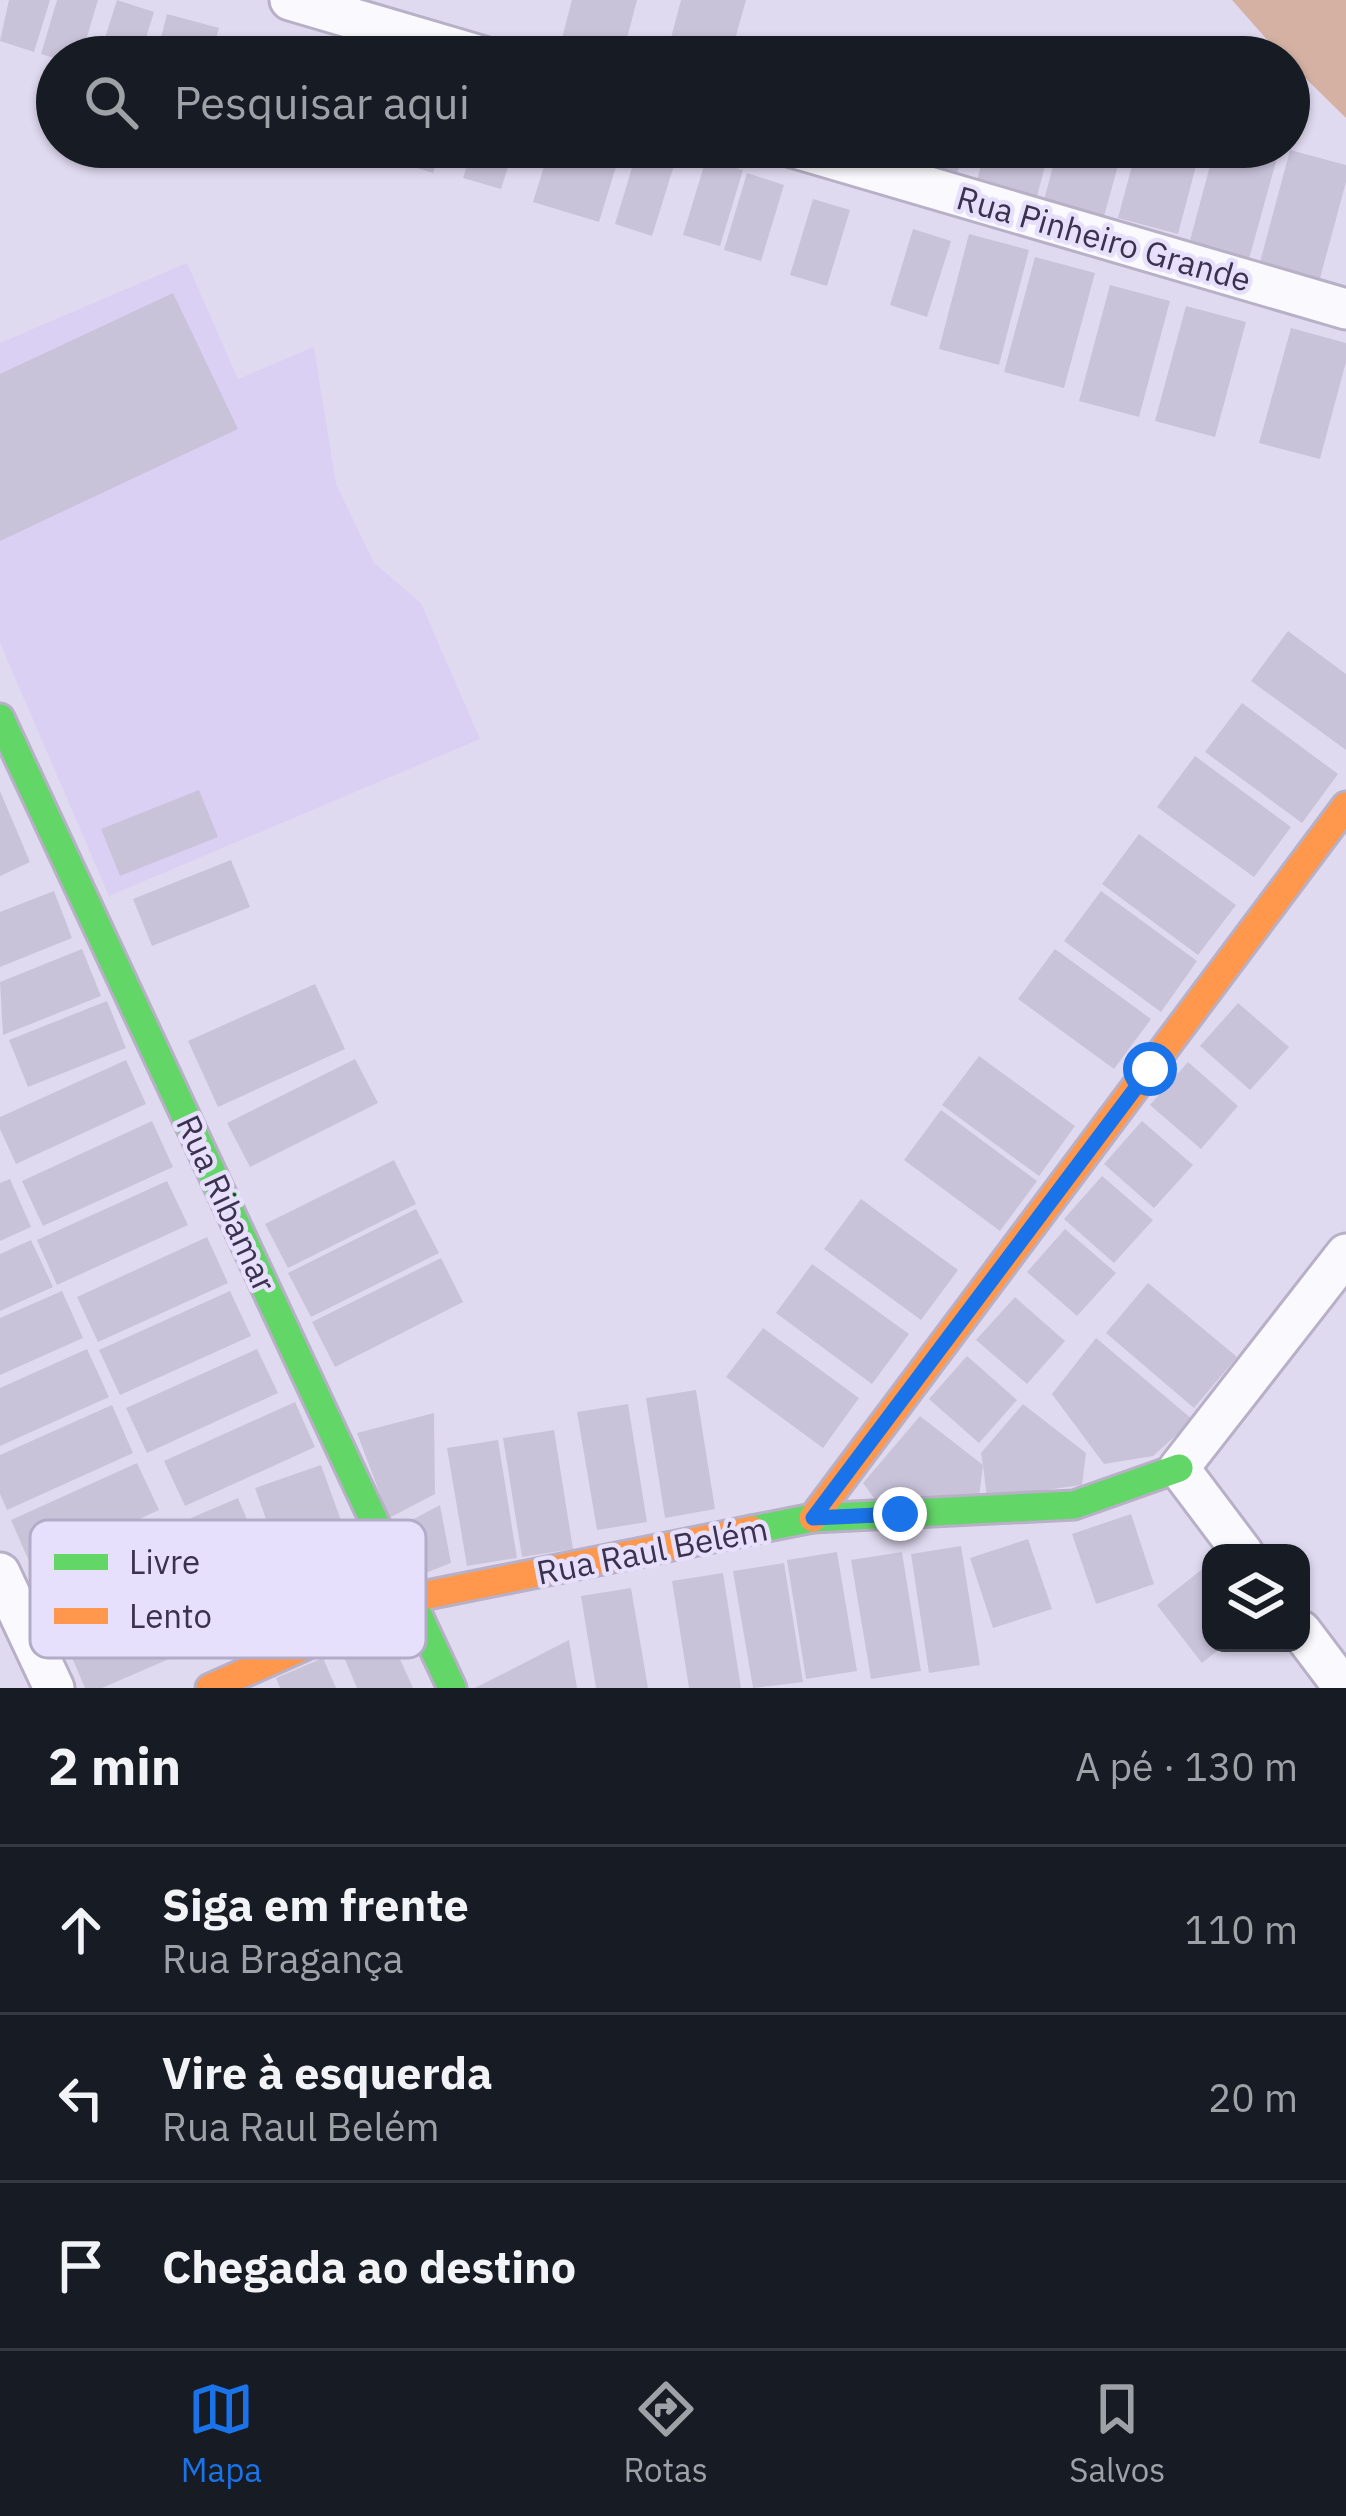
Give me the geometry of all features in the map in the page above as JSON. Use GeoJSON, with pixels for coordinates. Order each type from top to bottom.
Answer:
{"type":"FeatureCollection","features":[{"type":"Feature","properties":{"kind":"street"},"geometry":{"type":"LineString","coordinates":[[290,0],[413,36]]}},
{"type":"Feature","properties":{"kind":"street","name":"Rua Pinheiro Grande"},"geometry":{"type":"LineString","coordinates":[[864,168],[1346,309]]}},
{"type":"Feature","properties":{"kind":"street","name":"Rua Ribamar"},"geometry":{"type":"LineString","coordinates":[[0,718],[375,1520]]}},
{"type":"Feature","properties":{"kind":"street"},"geometry":{"type":"LineString","coordinates":[[813,1518],[1346,806]]}},
{"type":"Feature","properties":{"kind":"street"},"geometry":{"type":"LineString","coordinates":[[1236,1544],[1179,1468],[1346,1253]]}},
{"type":"Feature","properties":{"kind":"street","name":"Rua Raul Belém"},"geometry":{"type":"LineString","coordinates":[[426,1595],[813,1518],[1074,1505],[1179,1468]]}},
{"type":"Feature","properties":{"kind":"street"},"geometry":{"type":"LineString","coordinates":[[0,1573],[30,1637]]}},
{"type":"Feature","properties":{"kind":"street","name":"Rua Ribamar"},"geometry":{"type":"LineString","coordinates":[[426,1630],[452,1688]]}},
{"type":"Feature","properties":{"kind":"street"},"geometry":{"type":"LineString","coordinates":[[1310,1643],[1344,1688]]}},
{"type":"Feature","properties":{"kind":"street"},"geometry":{"type":"LineString","coordinates":[[40,1658],[54,1688]]}},
{"type":"Feature","properties":{"kind":"street","name":"Rua Raul Belém"},"geometry":{"type":"LineString","coordinates":[[210,1688],[277,1658]]}},
{"type":"Feature","properties":{"kind":"shaded area"},"geometry":{"type":"Polygon","coordinates":[[[1232,0],[1346,0],[1346,118],[1310,83],[1310,36],[1264,36],[1232,0]]]}},
{"type":"Feature","properties":{"kind":"shaded area"},"geometry":{"type":"Polygon","coordinates":[[[187,263],[238,379],[314,347],[336,484],[374,563],[421,603],[480,739],[109,896],[0,643],[0,343],[187,263]]]}},
{"type":"Feature","properties":{"kind":"building"},"geometry":{"type":"Polygon","coordinates":[[[9,0],[50,0],[34,52],[0,41],[9,0]]]}},
{"type":"Feature","properties":{"kind":"building"},"geometry":{"type":"Polygon","coordinates":[[[57,0],[98,0],[87,36],[46,36],[57,0]]]}},
{"type":"Feature","properties":{"kind":"building"},"geometry":{"type":"Polygon","coordinates":[[[117,0],[154,12],[147,36],[106,36],[117,0]]]}},
{"type":"Feature","properties":{"kind":"building"},"geometry":{"type":"Polygon","coordinates":[[[572,0],[637,0],[628,36],[563,36],[572,0]]]}},
{"type":"Feature","properties":{"kind":"building"},"geometry":{"type":"Polygon","coordinates":[[[681,0],[746,0],[736,36],[672,36],[681,0]]]}},
{"type":"Feature","properties":{"kind":"building"},"geometry":{"type":"Polygon","coordinates":[[[167,14],[219,28],[217,36],[161,36],[167,14]]]}},
{"type":"Feature","properties":{"kind":"building"},"geometry":{"type":"Polygon","coordinates":[[[1310,155],[1346,165],[1346,182],[1319,282],[1259,266],[1285,168],[1310,168],[1310,155]]]}},
{"type":"Feature","properties":{"kind":"building"},"geometry":{"type":"Polygon","coordinates":[[[466,168],[508,168],[501,189],[463,178],[466,168]]]}},
{"type":"Feature","properties":{"kind":"building"},"geometry":{"type":"Polygon","coordinates":[[[544,168],[616,168],[599,222],[533,202],[544,168]]]}},
{"type":"Feature","properties":{"kind":"building"},"geometry":{"type":"Polygon","coordinates":[[[632,168],[673,168],[652,236],[615,224],[632,168]]]}},
{"type":"Feature","properties":{"kind":"building"},"geometry":{"type":"Polygon","coordinates":[[[703,168],[743,170],[720,246],[683,235],[703,168]]]}},
{"type":"Feature","properties":{"kind":"building"},"geometry":{"type":"Polygon","coordinates":[[[906,168],[959,168],[955,181],[906,168]]]}},
{"type":"Feature","properties":{"kind":"building"},"geometry":{"type":"Polygon","coordinates":[[[980,168],[1044,168],[1036,200],[976,184],[980,168]]]}},
{"type":"Feature","properties":{"kind":"building"},"geometry":{"type":"Polygon","coordinates":[[[1052,168],[1117,168],[1103,220],[1043,204],[1052,168]]]}},
{"type":"Feature","properties":{"kind":"building"},"geometry":{"type":"Polygon","coordinates":[[[1131,168],[1195,168],[1178,234],[1118,218],[1131,168]]]}},
{"type":"Feature","properties":{"kind":"building"},"geometry":{"type":"Polygon","coordinates":[[[1209,168],[1274,168],[1249,259],[1189,244],[1209,168]]]}},
{"type":"Feature","properties":{"kind":"building"},"geometry":{"type":"Polygon","coordinates":[[[747,173],[784,185],[761,261],[724,250],[747,173]]]}},
{"type":"Feature","properties":{"kind":"building"},"geometry":{"type":"Polygon","coordinates":[[[813,199],[850,210],[827,286],[790,275],[813,199]]]}},
{"type":"Feature","properties":{"kind":"building"},"geometry":{"type":"Polygon","coordinates":[[[913,229],[951,241],[927,317],[890,305],[913,229]]]}},
{"type":"Feature","properties":{"kind":"building"},"geometry":{"type":"Polygon","coordinates":[[[969,234],[1029,250],[999,365],[939,349],[969,234]]]}},
{"type":"Feature","properties":{"kind":"building"},"geometry":{"type":"Polygon","coordinates":[[[1035,257],[1095,273],[1064,388],[1004,372],[1035,257]]]}},
{"type":"Feature","properties":{"kind":"building"},"geometry":{"type":"Polygon","coordinates":[[[1110,285],[1170,301],[1139,417],[1079,401],[1110,285]]]}},
{"type":"Feature","properties":{"kind":"building"},"geometry":{"type":"Polygon","coordinates":[[[173,293],[238,429],[0,541],[0,374],[173,293]]]}},
{"type":"Feature","properties":{"kind":"building"},"geometry":{"type":"Polygon","coordinates":[[[1186,306],[1246,322],[1215,437],[1155,421],[1186,306]]]}},
{"type":"Feature","properties":{"kind":"building"},"geometry":{"type":"Polygon","coordinates":[[[1291,328],[1346,343],[1346,362],[1320,459],[1259,443],[1291,328]]]}},
{"type":"Feature","properties":{"kind":"building"},"geometry":{"type":"Polygon","coordinates":[[[1288,631],[1346,674],[1346,750],[1251,681],[1288,631]]]}},
{"type":"Feature","properties":{"kind":"building"},"geometry":{"type":"Polygon","coordinates":[[[1242,703],[1338,774],[1302,823],[1205,752],[1242,703]]]}},
{"type":"Feature","properties":{"kind":"building"},"geometry":{"type":"Polygon","coordinates":[[[1195,756],[1291,827],[1254,877],[1157,807],[1195,756]]]}},
{"type":"Feature","properties":{"kind":"building"},"geometry":{"type":"Polygon","coordinates":[[[199,790],[218,837],[120,876],[101,829],[199,790]]]}},
{"type":"Feature","properties":{"kind":"building"},"geometry":{"type":"Polygon","coordinates":[[[0,791],[30,862],[0,876],[0,791]]]}},
{"type":"Feature","properties":{"kind":"building"},"geometry":{"type":"Polygon","coordinates":[[[1139,834],[1236,905],[1198,955],[1102,884],[1139,834]]]}},
{"type":"Feature","properties":{"kind":"building"},"geometry":{"type":"Polygon","coordinates":[[[231,860],[250,907],[152,946],[133,899],[231,860]]]}},
{"type":"Feature","properties":{"kind":"building"},"geometry":{"type":"Polygon","coordinates":[[[54,891],[72,938],[0,967],[0,912],[54,891]]]}},
{"type":"Feature","properties":{"kind":"building"},"geometry":{"type":"Polygon","coordinates":[[[1101,891],[1197,961],[1161,1012],[1064,941],[1101,891]]]}},
{"type":"Feature","properties":{"kind":"building"},"geometry":{"type":"Polygon","coordinates":[[[82,949],[101,996],[3,1035],[0,982],[82,949]]]}},
{"type":"Feature","properties":{"kind":"building"},"geometry":{"type":"Polygon","coordinates":[[[1055,949],[1151,1019],[1114,1069],[1018,999],[1055,949]]]}},
{"type":"Feature","properties":{"kind":"building"},"geometry":{"type":"Polygon","coordinates":[[[315,984],[345,1049],[218,1107],[188,1041],[315,984]]]}},
{"type":"Feature","properties":{"kind":"building"},"geometry":{"type":"Polygon","coordinates":[[[107,1001],[126,1048],[28,1087],[9,1040],[107,1001]]]}},
{"type":"Feature","properties":{"kind":"building"},"geometry":{"type":"Polygon","coordinates":[[[1238,1003],[1289,1047],[1250,1090],[1200,1046],[1238,1003]]]}},
{"type":"Feature","properties":{"kind":"building"},"geometry":{"type":"Polygon","coordinates":[[[979,1056],[1075,1126],[1039,1176],[942,1105],[979,1056]]]}},
{"type":"Feature","properties":{"kind":"building"},"geometry":{"type":"Polygon","coordinates":[[[355,1059],[378,1103],[250,1167],[227,1123],[355,1059]]]}},
{"type":"Feature","properties":{"kind":"building"},"geometry":{"type":"Polygon","coordinates":[[[126,1060],[146,1104],[16,1164],[0,1129],[0,1117],[126,1060]]]}},
{"type":"Feature","properties":{"kind":"building"},"geometry":{"type":"Polygon","coordinates":[[[1188,1062],[1238,1106],[1201,1149],[1150,1105],[1188,1062]]]}},
{"type":"Feature","properties":{"kind":"building"},"geometry":{"type":"Polygon","coordinates":[[[941,1110],[1037,1181],[1000,1231],[904,1160],[941,1110]]]}},
{"type":"Feature","properties":{"kind":"building"},"geometry":{"type":"Polygon","coordinates":[[[152,1121],[173,1167],[43,1226],[22,1181],[152,1121]]]}},
{"type":"Feature","properties":{"kind":"building"},"geometry":{"type":"Polygon","coordinates":[[[1142,1121],[1193,1165],[1154,1208],[1104,1164],[1142,1121]]]}},
{"type":"Feature","properties":{"kind":"building"},"geometry":{"type":"Polygon","coordinates":[[[394,1160],[416,1204],[288,1268],[265,1224],[394,1160]]]}},
{"type":"Feature","properties":{"kind":"building"},"geometry":{"type":"Polygon","coordinates":[[[1102,1176],[1153,1220],[1114,1263],[1064,1219],[1102,1176]]]}},
{"type":"Feature","properties":{"kind":"building"},"geometry":{"type":"Polygon","coordinates":[[[10,1179],[31,1227],[0,1241],[0,1183],[10,1179]]]}},
{"type":"Feature","properties":{"kind":"building"},"geometry":{"type":"Polygon","coordinates":[[[167,1181],[188,1225],[57,1285],[37,1240],[167,1181]]]}},
{"type":"Feature","properties":{"kind":"building"},"geometry":{"type":"Polygon","coordinates":[[[861,1199],[958,1270],[921,1320],[824,1249],[861,1199]]]}},
{"type":"Feature","properties":{"kind":"building"},"geometry":{"type":"Polygon","coordinates":[[[416,1209],[439,1253],[311,1317],[288,1273],[416,1209]]]}},
{"type":"Feature","properties":{"kind":"building"},"geometry":{"type":"Polygon","coordinates":[[[1065,1229],[1116,1273],[1077,1316],[1027,1272],[1065,1229]]]}},
{"type":"Feature","properties":{"kind":"building"},"geometry":{"type":"Polygon","coordinates":[[[207,1237],[228,1283],[98,1342],[77,1297],[207,1237]]]}},
{"type":"Feature","properties":{"kind":"building"},"geometry":{"type":"Polygon","coordinates":[[[31,1240],[53,1287],[0,1311],[0,1254],[31,1240]]]}},
{"type":"Feature","properties":{"kind":"building"},"geometry":{"type":"Polygon","coordinates":[[[441,1258],[463,1302],[335,1367],[312,1322],[441,1258]]]}},
{"type":"Feature","properties":{"kind":"building"},"geometry":{"type":"Polygon","coordinates":[[[812,1264],[909,1334],[872,1384],[776,1313],[812,1264]]]}},
{"type":"Feature","properties":{"kind":"building"},"geometry":{"type":"Polygon","coordinates":[[[1148,1283],[1237,1357],[1194,1408],[1106,1333],[1148,1283]]]}},
{"type":"Feature","properties":{"kind":"building"},"geometry":{"type":"Polygon","coordinates":[[[62,1291],[83,1338],[0,1375],[0,1318],[62,1291]]]}},
{"type":"Feature","properties":{"kind":"building"},"geometry":{"type":"Polygon","coordinates":[[[230,1291],[251,1336],[120,1395],[99,1350],[230,1291]]]}},
{"type":"Feature","properties":{"kind":"building"},"geometry":{"type":"Polygon","coordinates":[[[1015,1297],[1065,1341],[1027,1384],[976,1340],[1015,1297]]]}},
{"type":"Feature","properties":{"kind":"building"},"geometry":{"type":"Polygon","coordinates":[[[763,1328],[859,1398],[823,1448],[726,1377],[763,1328]]]}},
{"type":"Feature","properties":{"kind":"building"},"geometry":{"type":"Polygon","coordinates":[[[1096,1338],[1193,1420],[1153,1456],[1104,1464],[1052,1394],[1096,1338]]]}},
{"type":"Feature","properties":{"kind":"building"},"geometry":{"type":"Polygon","coordinates":[[[87,1349],[109,1397],[0,1446],[0,1388],[87,1349]]]}},
{"type":"Feature","properties":{"kind":"building"},"geometry":{"type":"Polygon","coordinates":[[[257,1349],[278,1393],[147,1453],[126,1408],[257,1349]]]}},
{"type":"Feature","properties":{"kind":"building"},"geometry":{"type":"Polygon","coordinates":[[[967,1356],[1017,1400],[979,1443],[929,1399],[967,1356]]]}},
{"type":"Feature","properties":{"kind":"building"},"geometry":{"type":"Polygon","coordinates":[[[696,1390],[715,1509],[665,1518],[646,1398],[696,1390]]]}},
{"type":"Feature","properties":{"kind":"building"},"geometry":{"type":"Polygon","coordinates":[[[295,1402],[315,1447],[185,1506],[164,1461],[295,1402]]]}},
{"type":"Feature","properties":{"kind":"building"},"geometry":{"type":"Polygon","coordinates":[[[628,1404],[647,1522],[597,1530],[577,1412],[628,1404]]]}},
{"type":"Feature","properties":{"kind":"building"},"geometry":{"type":"Polygon","coordinates":[[[1023,1404],[1086,1453],[1082,1485],[987,1498],[981,1453],[1023,1404]]]}},
{"type":"Feature","properties":{"kind":"building"},"geometry":{"type":"Polygon","coordinates":[[[112,1405],[133,1453],[7,1510],[0,1494],[0,1455],[112,1405]]]}},
{"type":"Feature","properties":{"kind":"building"},"geometry":{"type":"Polygon","coordinates":[[[434,1413],[435,1494],[389,1518],[357,1433],[434,1413]]]}},
{"type":"Feature","properties":{"kind":"building"},"geometry":{"type":"Polygon","coordinates":[[[920,1416],[983,1465],[979,1497],[879,1505],[863,1483],[920,1416]]]}},
{"type":"Feature","properties":{"kind":"building"},"geometry":{"type":"Polygon","coordinates":[[[554,1430],[573,1549],[522,1557],[503,1438],[554,1430]]]}},
{"type":"Feature","properties":{"kind":"building"},"geometry":{"type":"Polygon","coordinates":[[[498,1440],[517,1558],[467,1566],[447,1448],[498,1440]]]}},
{"type":"Feature","properties":{"kind":"building"},"geometry":{"type":"Polygon","coordinates":[[[137,1463],[159,1510],[137,1520],[30,1520],[30,1563],[11,1520],[137,1463]]]}},
{"type":"Feature","properties":{"kind":"building"},"geometry":{"type":"Polygon","coordinates":[[[321,1465],[341,1520],[266,1520],[255,1488],[321,1465]]]}},
{"type":"Feature","properties":{"kind":"building"},"geometry":{"type":"Polygon","coordinates":[[[238,1498],[247,1520],[192,1520],[238,1498]]]}},
{"type":"Feature","properties":{"kind":"building"},"geometry":{"type":"Polygon","coordinates":[[[440,1505],[451,1563],[426,1573],[426,1520],[412,1520],[440,1505]]]}},
{"type":"Feature","properties":{"kind":"building"},"geometry":{"type":"Polygon","coordinates":[[[1131,1514],[1154,1584],[1096,1604],[1072,1534],[1131,1514]]]}},
{"type":"Feature","properties":{"kind":"building"},"geometry":{"type":"Polygon","coordinates":[[[1028,1539],[1052,1609],[993,1628],[970,1558],[1028,1539]]]}},
{"type":"Feature","properties":{"kind":"building"},"geometry":{"type":"Polygon","coordinates":[[[961,1546],[980,1665],[929,1673],[911,1554],[961,1546]]]}},
{"type":"Feature","properties":{"kind":"building"},"geometry":{"type":"Polygon","coordinates":[[[837,1552],[857,1671],[806,1679],[787,1560],[837,1552]]]}},
{"type":"Feature","properties":{"kind":"building"},"geometry":{"type":"Polygon","coordinates":[[[902,1552],[921,1671],[871,1679],[851,1560],[902,1552]]]}},
{"type":"Feature","properties":{"kind":"building"},"geometry":{"type":"Polygon","coordinates":[[[784,1563],[803,1682],[753,1688],[733,1571],[784,1563]]]}},
{"type":"Feature","properties":{"kind":"building"},"geometry":{"type":"Polygon","coordinates":[[[1202,1569],[1202,1652],[1216,1652],[1202,1663],[1157,1605],[1202,1569]]]}},
{"type":"Feature","properties":{"kind":"building"},"geometry":{"type":"Polygon","coordinates":[[[723,1573],[741,1688],[689,1688],[672,1581],[723,1573]]]}},
{"type":"Feature","properties":{"kind":"building"},"geometry":{"type":"Polygon","coordinates":[[[631,1588],[648,1688],[596,1688],[581,1596],[631,1588]]]}},
{"type":"Feature","properties":{"kind":"building"},"geometry":{"type":"Polygon","coordinates":[[[569,1640],[577,1688],[475,1688],[569,1640]]]}},
{"type":"Feature","properties":{"kind":"building"},"geometry":{"type":"Polygon","coordinates":[[[72,1658],[169,1659],[102,1688],[85,1688],[72,1658]]]}},
{"type":"Feature","properties":{"kind":"building"},"geometry":{"type":"Polygon","coordinates":[[[323,1658],[336,1688],[280,1688],[276,1678],[323,1658]]]}},
{"type":"Feature","properties":{"kind":"building"},"geometry":{"type":"Polygon","coordinates":[[[344,1658],[400,1658],[413,1688],[357,1688],[344,1658]]]}},
{"type":"Feature","properties":{"kind":"traffic: fast"},"geometry":{"type":"LineString","coordinates":[[0,718],[374,1520]]}},
{"type":"Feature","properties":{"kind":"traffic: fast"},"geometry":{"type":"LineString","coordinates":[[752,1530],[813,1518],[1074,1505],[1179,1468]]}},
{"type":"Feature","properties":{"kind":"traffic: fast"},"geometry":{"type":"LineString","coordinates":[[426,1632],[452,1688]]}},
{"type":"Feature","properties":{"kind":"traffic: slow"},"geometry":{"type":"LineString","coordinates":[[813,1518],[1346,806]]}},
{"type":"Feature","properties":{"kind":"traffic: slow"},"geometry":{"type":"LineString","coordinates":[[426,1595],[752,1530]]}},
{"type":"Feature","properties":{"kind":"traffic: slow"},"geometry":{"type":"LineString","coordinates":[[210,1688],[277,1658]]}},
{"type":"Feature","properties":{"kind":"route"},"geometry":{"type":"LineString","coordinates":[[900,1514],[813,1518],[1150,1069]]}}]}
